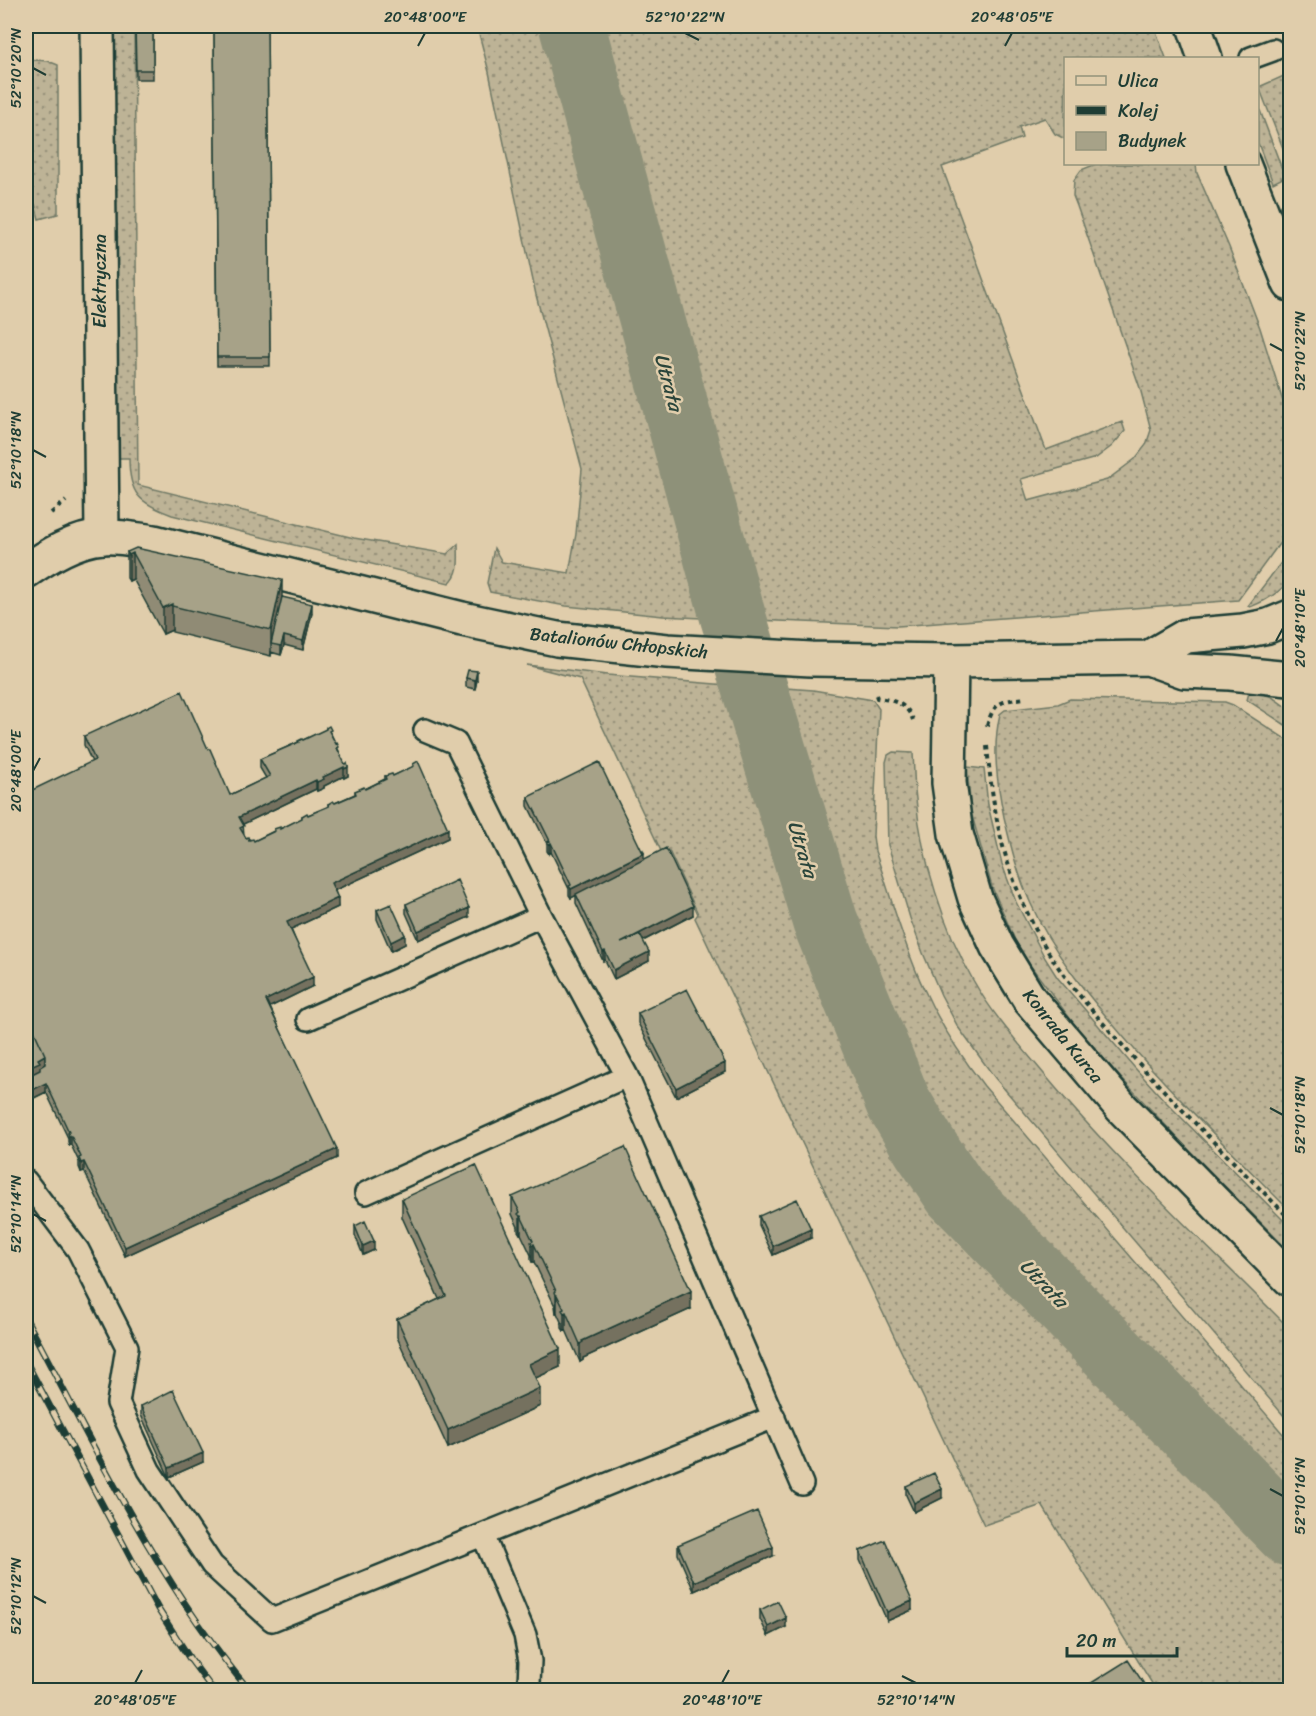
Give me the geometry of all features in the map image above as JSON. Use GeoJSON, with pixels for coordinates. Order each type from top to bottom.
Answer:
{"type":"FeatureCollection","features":[{"type":"Feature","properties":{"kind":"street","name":"Elektryczna"},"geometry":{"type":"LineString","coordinates":[[97,26],[102,537]]}},
{"type":"Feature","properties":{"kind":"street"},"geometry":{"type":"LineString","coordinates":[[1194,26],[1205,57]]}},
{"type":"Feature","properties":{"kind":"street"},"geometry":{"type":"LineString","coordinates":[[1243,165],[1290,284]]}},
{"type":"Feature","properties":{"kind":"street","name":"Batalionów Chłopskich"},"geometry":{"type":"LineString","coordinates":[[26,571],[79,542],[102,537],[130,538],[462,619],[557,639],[667,651],[811,659],[951,661],[1148,658],[1184,671],[1290,679]]}},
{"type":"Feature","properties":{"kind":"street","name":"Batalionów Chłopskich"},"geometry":{"type":"LineString","coordinates":[[1148,658],[1186,636],[1243,631],[1268,626],[1290,617]]}},
{"type":"Feature","properties":{"kind":"street","name":"Konrada Kurca"},"geometry":{"type":"LineString","coordinates":[[951,661],[949,783],[956,834],[975,898],[997,946],[1030,1000],[1122,1108],[1290,1279]]}},
{"type":"Feature","properties":{"kind":"lane"},"geometry":{"type":"LineString","coordinates":[[1254,57],[1273,50]]}},
{"type":"Feature","properties":{"kind":"lane"},"geometry":{"type":"LineString","coordinates":[[425,730],[456,743],[541,916],[627,1076],[802,1484]]}},
{"type":"Feature","properties":{"kind":"lane"},"geometry":{"type":"LineString","coordinates":[[308,1019],[541,916]]}},
{"type":"Feature","properties":{"kind":"lane"},"geometry":{"type":"LineString","coordinates":[[366,1193],[627,1076]]}},
{"type":"Feature","properties":{"kind":"lane"},"geometry":{"type":"LineString","coordinates":[[26,1181],[78,1250],[127,1347],[118,1403],[149,1470],[212,1565],[272,1620],[774,1418]]}},
{"type":"Feature","properties":{"kind":"lane"},"geometry":{"type":"LineString","coordinates":[[483,1534],[525,1635],[530,1661],[529,1683],[524,1690]]}},
{"type":"Feature","properties":{"kind":"path"},"geometry":{"type":"LineString","coordinates":[[48,515],[68,500],[71,495]]}},
{"type":"Feature","properties":{"kind":"path"},"geometry":{"type":"LineString","coordinates":[[876,692],[877,698],[895,701],[905,706],[915,724]]}},
{"type":"Feature","properties":{"kind":"path"},"geometry":{"type":"LineString","coordinates":[[986,730],[992,712],[998,704],[1006,700],[1029,697]]}},
{"type":"Feature","properties":{"kind":"path"},"geometry":{"type":"LineString","coordinates":[[987,742],[991,787],[1012,874],[1036,930],[1053,960],[1076,991],[1182,1111],[1290,1220]]}},
{"type":"Feature","properties":{"kind":"shaded area"},"geometry":{"type":"Polygon","coordinates":[[[114,26],[134,26],[138,485],[354,538],[447,554],[458,544],[457,570],[449,583],[172,515],[151,506],[138,496],[131,480],[129,458],[118,458],[114,26]]]}},
{"type":"Feature","properties":{"kind":"shaded area"},"geometry":{"type":"Polygon","coordinates":[[[477,26],[555,26],[720,619],[663,616],[566,606],[490,592],[487,583],[494,548],[502,562],[569,573],[576,534],[582,469],[536,295],[489,72],[477,26]]]}},
{"type":"Feature","properties":{"kind":"shaded area"},"geometry":{"type":"Polygon","coordinates":[[[581,26],[1154,26],[1166,57],[1064,57],[1064,138],[1055,134],[1045,118],[1019,127],[1022,138],[942,167],[1046,450],[1122,422],[1125,431],[1112,446],[1096,458],[1021,479],[1028,501],[1107,480],[1135,459],[1146,445],[1151,430],[1140,388],[1073,196],[1074,180],[1081,170],[1094,165],[1196,165],[1197,173],[1260,328],[1290,424],[1290,529],[1238,600],[898,626],[753,620],[652,279],[581,26]]]}},
{"type":"Feature","properties":{"kind":"shaded area"},"geometry":{"type":"Polygon","coordinates":[[[35,60],[58,65],[58,214],[39,219],[26,174],[26,63],[35,60]]]}},
{"type":"Feature","properties":{"kind":"shaded area"},"geometry":{"type":"Polygon","coordinates":[[[1286,75],[1290,84],[1290,166],[1259,87],[1286,75]]]}},
{"type":"Feature","properties":{"kind":"shaded area"},"geometry":{"type":"Polygon","coordinates":[[[1259,108],[1285,177],[1273,183],[1259,146],[1259,108]]]}},
{"type":"Feature","properties":{"kind":"shaded area"},"geometry":{"type":"Polygon","coordinates":[[[1290,551],[1290,580],[1272,596],[1256,605],[1248,606],[1290,551]]]}},
{"type":"Feature","properties":{"kind":"shaded area"},"geometry":{"type":"Polygon","coordinates":[[[527,665],[607,675],[739,686],[822,961],[875,1088],[902,1136],[939,1191],[993,1255],[1290,1553],[1290,1690],[1156,1690],[1042,1505],[984,1525],[695,918],[698,914],[669,851],[662,853],[580,679],[527,665]]]}},
{"type":"Feature","properties":{"kind":"shaded area"},"geometry":{"type":"Polygon","coordinates":[[[772,687],[813,690],[873,700],[879,709],[873,836],[875,851],[909,954],[929,1000],[951,1038],[984,1086],[1290,1442],[1290,1512],[982,1199],[938,1143],[900,1071],[852,953],[824,872],[774,709],[784,708],[784,702],[775,704],[772,687]]]}},
{"type":"Feature","properties":{"kind":"shaded area"},"geometry":{"type":"Polygon","coordinates":[[[1250,689],[1272,697],[1290,710],[1290,728],[1247,700],[1250,689]]]}},
{"type":"Feature","properties":{"kind":"shaded area"},"geometry":{"type":"Polygon","coordinates":[[[1070,699],[1225,702],[1290,742],[1290,1211],[1183,1102],[1108,1019],[1060,956],[1026,893],[1012,850],[999,791],[996,740],[1000,714],[1005,710],[1058,704],[1070,699]]]}},
{"type":"Feature","properties":{"kind":"shaded area"},"geometry":{"type":"Polygon","coordinates":[[[893,752],[913,753],[919,821],[936,892],[962,960],[989,1005],[1073,1108],[1164,1204],[1290,1329],[1290,1423],[995,1078],[958,1027],[923,953],[888,845],[886,762],[888,755],[893,752]]]}},
{"type":"Feature","properties":{"kind":"shaded area"},"geometry":{"type":"Polygon","coordinates":[[[967,767],[984,769],[988,805],[1002,864],[1016,902],[1057,977],[1164,1100],[1290,1227],[1290,1252],[1121,1078],[1078,1029],[1030,965],[1015,940],[992,887],[971,812],[967,767]]]}},
{"type":"Feature","properties":{"kind":"building"},"geometry":{"type":"Polygon","coordinates":[[[135,26],[153,26],[153,70],[136,70],[135,26]]]}},
{"type":"Feature","properties":{"kind":"building"},"geometry":{"type":"Polygon","coordinates":[[[214,26],[267,26],[270,357],[217,357],[214,26]]]}},
{"type":"Feature","properties":{"kind":"building"},"geometry":{"type":"Polygon","coordinates":[[[26,178],[35,206],[26,209],[26,178]]]}},
{"type":"Feature","properties":{"kind":"building"},"geometry":{"type":"Polygon","coordinates":[[[136,548],[282,580],[271,630],[172,606],[172,604],[163,608],[133,553],[129,555],[127,552],[136,548]]]}},
{"type":"Feature","properties":{"kind":"building"},"geometry":{"type":"Polygon","coordinates":[[[282,597],[312,604],[303,641],[284,636],[281,646],[271,644],[282,597]]]}},
{"type":"Feature","properties":{"kind":"building"},"geometry":{"type":"Polygon","coordinates":[[[468,670],[477,671],[475,680],[466,678],[468,670]]]}},
{"type":"Feature","properties":{"kind":"building"},"geometry":{"type":"Polygon","coordinates":[[[182,691],[230,795],[270,776],[260,759],[329,726],[331,730],[329,731],[339,747],[337,748],[345,764],[347,763],[348,767],[323,777],[324,779],[317,782],[316,780],[239,817],[244,826],[240,828],[249,840],[254,841],[275,831],[274,829],[280,827],[280,829],[302,818],[307,813],[308,815],[329,806],[328,804],[333,801],[335,803],[356,794],[355,791],[386,779],[385,776],[392,774],[393,776],[414,766],[413,764],[418,761],[448,829],[331,883],[338,898],[287,922],[313,977],[266,1000],[337,1149],[125,1247],[84,1162],[81,1163],[79,1158],[81,1157],[69,1136],[46,1083],[26,1093],[26,1077],[40,1070],[40,1067],[45,1064],[45,1055],[26,1013],[26,793],[95,760],[84,736],[182,691]]]}},
{"type":"Feature","properties":{"kind":"building"},"geometry":{"type":"Polygon","coordinates":[[[599,762],[644,853],[571,889],[551,843],[547,842],[550,841],[528,797],[599,762]]]}},
{"type":"Feature","properties":{"kind":"building"},"geometry":{"type":"Polygon","coordinates":[[[666,848],[693,906],[621,943],[640,935],[649,952],[614,970],[576,894],[666,848]]]}},
{"type":"Feature","properties":{"kind":"building"},"geometry":{"type":"Polygon","coordinates":[[[457,880],[469,908],[418,931],[406,904],[457,880]]]}},
{"type":"Feature","properties":{"kind":"building"},"geometry":{"type":"Polygon","coordinates":[[[391,904],[405,935],[391,942],[377,910],[391,904]]]}},
{"type":"Feature","properties":{"kind":"building"},"geometry":{"type":"Polygon","coordinates":[[[687,989],[725,1063],[676,1088],[638,1013],[687,989]]]}},
{"type":"Feature","properties":{"kind":"building"},"geometry":{"type":"Polygon","coordinates":[[[26,1013],[45,1055],[38,1059],[40,1062],[26,1068],[26,1013]]]}},
{"type":"Feature","properties":{"kind":"building"},"geometry":{"type":"Polygon","coordinates":[[[625,1147],[691,1291],[582,1341],[580,1344],[566,1312],[562,1310],[564,1309],[534,1244],[532,1245],[533,1241],[518,1214],[520,1212],[512,1197],[625,1147]]]}},
{"type":"Feature","properties":{"kind":"building"},"geometry":{"type":"Polygon","coordinates":[[[476,1165],[560,1349],[529,1364],[540,1388],[448,1430],[397,1319],[446,1296],[402,1199],[476,1165]]]}},
{"type":"Feature","properties":{"kind":"building"},"geometry":{"type":"Polygon","coordinates":[[[797,1199],[811,1229],[773,1246],[759,1216],[797,1199]]]}},
{"type":"Feature","properties":{"kind":"building"},"geometry":{"type":"Polygon","coordinates":[[[365,1221],[374,1241],[363,1246],[355,1226],[365,1221]]]}},
{"type":"Feature","properties":{"kind":"building"},"geometry":{"type":"Polygon","coordinates":[[[173,1390],[203,1453],[169,1468],[141,1406],[173,1390]]]}},
{"type":"Feature","properties":{"kind":"building"},"geometry":{"type":"Polygon","coordinates":[[[934,1473],[942,1489],[914,1503],[906,1486],[934,1473]]]}},
{"type":"Feature","properties":{"kind":"building"},"geometry":{"type":"Polygon","coordinates":[[[757,1511],[773,1547],[694,1582],[678,1545],[757,1511]]]}},
{"type":"Feature","properties":{"kind":"building"},"geometry":{"type":"Polygon","coordinates":[[[885,1540],[912,1601],[887,1612],[860,1551],[885,1540]]]}},
{"type":"Feature","properties":{"kind":"building"},"geometry":{"type":"Polygon","coordinates":[[[778,1601],[786,1618],[768,1627],[760,1610],[778,1601]]]}},
{"type":"Feature","properties":{"kind":"building"},"geometry":{"type":"Polygon","coordinates":[[[1128,1660],[1148,1690],[1080,1690],[1128,1660]]]}},
{"type":"Feature","properties":{"kind":"waterway","name":"Utrata"},"geometry":{"type":"LineString","coordinates":[[572,26],[733,617],[825,921],[898,1102],[956,1193],[1290,1534]]}},
{"type":"Feature","properties":{"kind":"railway"},"geometry":{"type":"LineString","coordinates":[[26,1319],[128,1511],[184,1603],[249,1690]]}},
{"type":"Feature","properties":{"kind":"railway"},"geometry":{"type":"LineString","coordinates":[[26,1362],[158,1609],[213,1690]]}}]}
